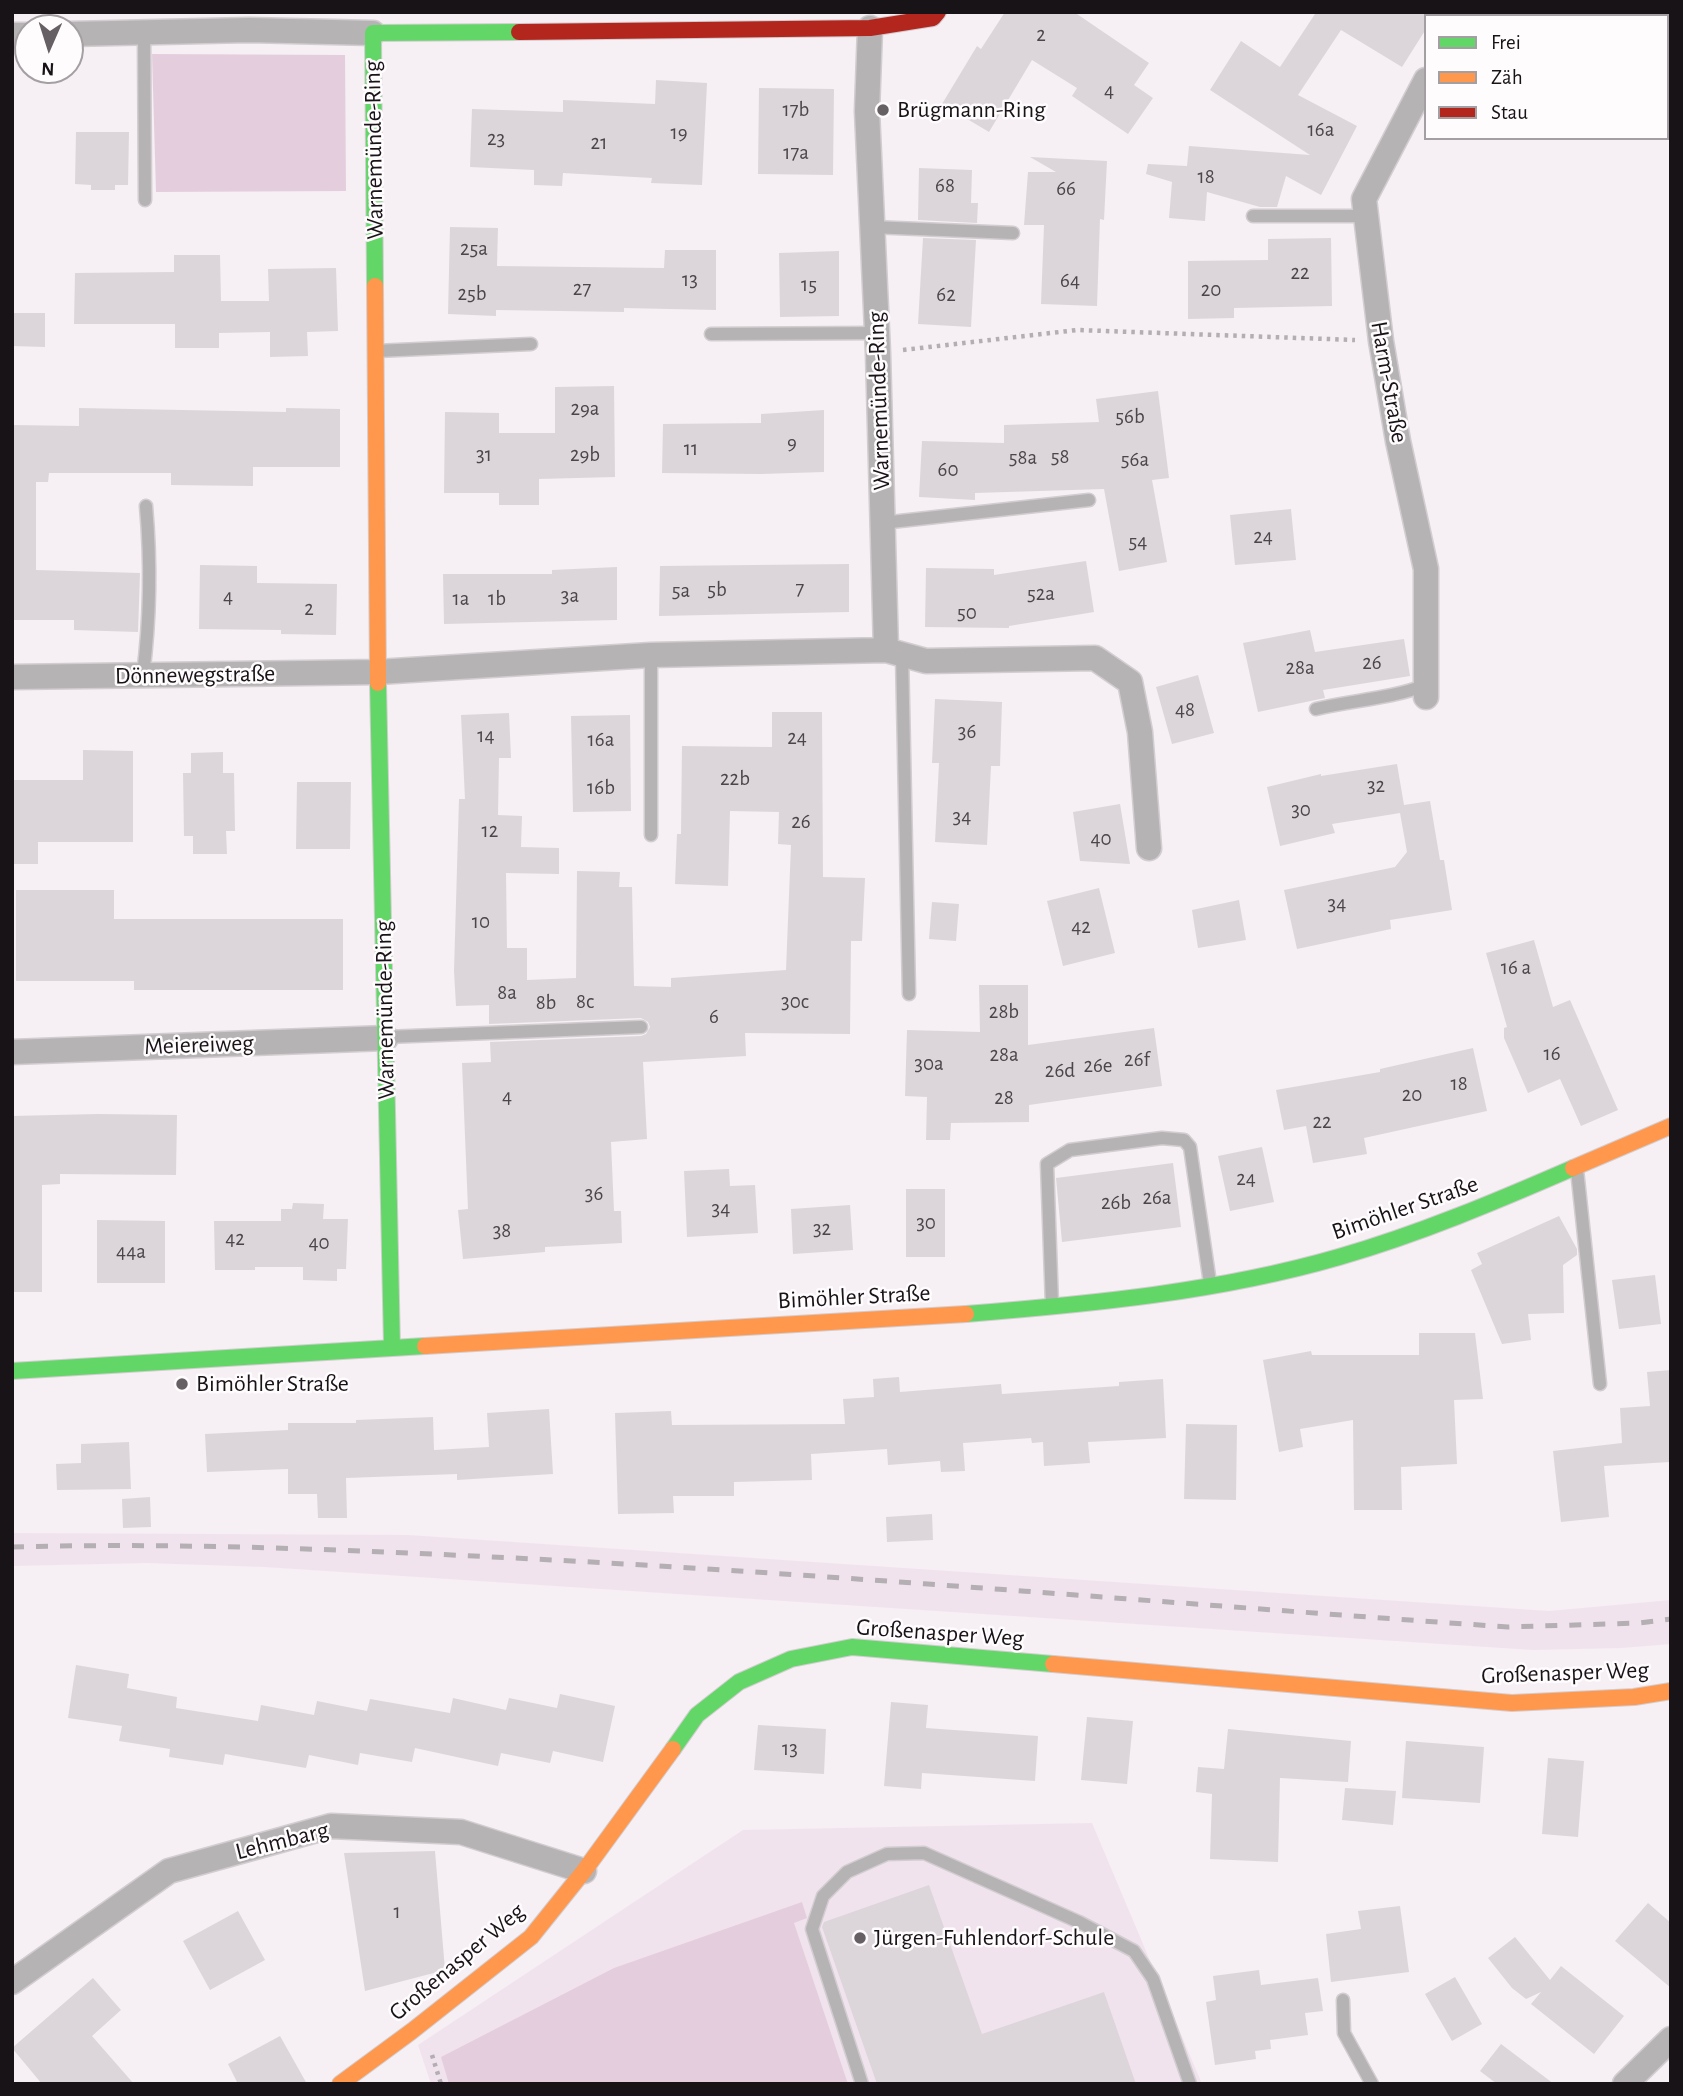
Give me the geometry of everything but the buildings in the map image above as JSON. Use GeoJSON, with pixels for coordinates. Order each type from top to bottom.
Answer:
{"type":"FeatureCollection","features":[{"type":"Feature","properties":{"kind":"street"},"geometry":{"type":"LineString","coordinates":[[870,28],[933,18],[939,12]]}},
{"type":"Feature","properties":{"kind":"street"},"geometry":{"type":"LineString","coordinates":[[84,34],[144,32],[249,21],[373,33]]}},
{"type":"Feature","properties":{"kind":"street","name":"Warnemünde-Ring"},"geometry":{"type":"LineString","coordinates":[[392,1348],[378,672],[373,33],[647,22],[870,28],[867,111],[882,523],[894,652]]}},
{"type":"Feature","properties":{"kind":"street","name":"Harm-Straße"},"geometry":{"type":"LineString","coordinates":[[1424,84],[1364,200],[1381,341],[1398,441],[1426,569],[1426,691]]}},
{"type":"Feature","properties":{"kind":"street"},"geometry":{"type":"LineString","coordinates":[[378,672],[651,655],[894,652],[926,661],[1094,658],[1130,682],[1140,732],[1149,848]]}},
{"type":"Feature","properties":{"kind":"street","name":"Dönnewegstraße"},"geometry":{"type":"LineString","coordinates":[[12,677],[378,672]]}},
{"type":"Feature","properties":{"kind":"street","name":"Meiereiweg"},"geometry":{"type":"LineString","coordinates":[[12,1052],[386,1038]]}},
{"type":"Feature","properties":{"kind":"street","name":"Bimöhler Straße"},"geometry":{"type":"LineString","coordinates":[[12,1371],[992,1312],[1170,1293],[1290,1270],[1378,1246],[1474,1210],[1671,1126]]}},
{"type":"Feature","properties":{"kind":"street","name":"Großenasper Weg"},"geometry":{"type":"LineString","coordinates":[[340,2084],[531,1937],[584,1871],[697,1715],[739,1682],[791,1659],[852,1647],[1512,1703],[1634,1697],[1671,1691]]}},
{"type":"Feature","properties":{"kind":"street","name":"Lehmbarg"},"geometry":{"type":"LineString","coordinates":[[12,1982],[169,1871],[331,1826],[461,1832],[584,1871]]}},
{"type":"Feature","properties":{"kind":"street"},"geometry":{"type":"LineString","coordinates":[[1625,2084],[1671,2039]]}},
{"type":"Feature","properties":{"kind":"lane"},"geometry":{"type":"LineString","coordinates":[[144,32],[145,200]]}},
{"type":"Feature","properties":{"kind":"lane"},"geometry":{"type":"LineString","coordinates":[[1253,216],[1366,216]]}},
{"type":"Feature","properties":{"kind":"lane"},"geometry":{"type":"LineString","coordinates":[[872,227],[1013,233]]}},
{"type":"Feature","properties":{"kind":"lane"},"geometry":{"type":"LineString","coordinates":[[710,334],[877,343]]}},
{"type":"Feature","properties":{"kind":"lane"},"geometry":{"type":"LineString","coordinates":[[376,351],[531,344]]}},
{"type":"Feature","properties":{"kind":"lane"},"geometry":{"type":"LineString","coordinates":[[882,523],[1089,500]]}},
{"type":"Feature","properties":{"kind":"lane"},"geometry":{"type":"LineString","coordinates":[[143,675],[148,624],[149,537],[146,506]]}},
{"type":"Feature","properties":{"kind":"lane"},"geometry":{"type":"LineString","coordinates":[[894,652],[909,994]]}},
{"type":"Feature","properties":{"kind":"lane"},"geometry":{"type":"LineString","coordinates":[[651,655],[651,835]]}},
{"type":"Feature","properties":{"kind":"lane"},"geometry":{"type":"LineString","coordinates":[[1316,709],[1426,691]]}},
{"type":"Feature","properties":{"kind":"lane"},"geometry":{"type":"LineString","coordinates":[[386,1038],[641,1027]]}},
{"type":"Feature","properties":{"kind":"lane"},"geometry":{"type":"LineString","coordinates":[[1052,1306],[1047,1164],[1070,1150],[1162,1138],[1184,1140],[1190,1147],[1210,1285]]}},
{"type":"Feature","properties":{"kind":"lane"},"geometry":{"type":"LineString","coordinates":[[1576,1167],[1600,1384]]}},
{"type":"Feature","properties":{"kind":"lane"},"geometry":{"type":"LineString","coordinates":[[862,2084],[812,1929],[823,1896],[847,1872],[887,1854],[924,1853],[1079,1922],[1133,1951],[1153,1979],[1191,2084]]}},
{"type":"Feature","properties":{"kind":"lane"},"geometry":{"type":"LineString","coordinates":[[1343,2000],[1345,2034],[1373,2084]]}},
{"type":"Feature","properties":{"kind":"path"},"geometry":{"type":"LineString","coordinates":[[877,343],[1077,330],[1381,341]]}},
{"type":"Feature","properties":{"kind":"path"},"geometry":{"type":"LineString","coordinates":[[431,2056],[441,2084]]}},
{"type":"Feature","properties":{"kind":"shaded area"},"geometry":{"type":"Polygon","coordinates":[[[152,54],[345,55],[346,191],[156,192],[152,54]]]}},
{"type":"Feature","properties":{"kind":"shaded area"},"geometry":{"type":"Polygon","coordinates":[[[12,1533],[408,1535],[1549,1611],[1671,1600],[1671,1644],[1533,1650],[265,1567],[147,1563],[12,1566],[12,1533]]]}},
{"type":"Feature","properties":{"kind":"shaded area","name":"Jürgen-Fuhlendorf-Schule"},"geometry":{"type":"Polygon","coordinates":[[[1092,1823],[1202,2084],[431,2084],[418,2045],[743,1830],[1092,1823]]]}},
{"type":"Feature","properties":{"kind":"shaded area"},"geometry":{"type":"Polygon","coordinates":[[[802,1902],[807,1918],[794,1923],[848,2084],[449,2084],[441,2057],[614,1968],[802,1902]]]}},
{"type":"Feature","properties":{"kind":"railway"},"geometry":{"type":"LineString","coordinates":[[12,1547],[216,1547],[554,1560],[912,1583],[1508,1627],[1639,1623],[1671,1619]]}},
{"type":"Feature","properties":{"kind":"traffic: fast"},"geometry":{"type":"LineString","coordinates":[[375,286],[373,33],[519,32]]}},
{"type":"Feature","properties":{"kind":"traffic: fast"},"geometry":{"type":"LineString","coordinates":[[378,683],[392,1348]]}},
{"type":"Feature","properties":{"kind":"traffic: fast"},"geometry":{"type":"LineString","coordinates":[[966,1314],[1154,1295],[1293,1269],[1369,1248],[1428,1227],[1573,1168]]}},
{"type":"Feature","properties":{"kind":"traffic: fast"},"geometry":{"type":"LineString","coordinates":[[12,1371],[425,1346]]}},
{"type":"Feature","properties":{"kind":"traffic: fast"},"geometry":{"type":"LineString","coordinates":[[673,1749],[697,1715],[739,1682],[791,1659],[852,1647],[1053,1664]]}},
{"type":"Feature","properties":{"kind":"traffic: slow"},"geometry":{"type":"LineString","coordinates":[[375,286],[378,683]]}},
{"type":"Feature","properties":{"kind":"traffic: slow"},"geometry":{"type":"LineString","coordinates":[[1573,1168],[1671,1126]]}},
{"type":"Feature","properties":{"kind":"traffic: slow"},"geometry":{"type":"LineString","coordinates":[[425,1346],[966,1314]]}},
{"type":"Feature","properties":{"kind":"traffic: slow"},"geometry":{"type":"LineString","coordinates":[[1053,1664],[1512,1703],[1634,1697],[1671,1691]]}},
{"type":"Feature","properties":{"kind":"traffic: slow"},"geometry":{"type":"LineString","coordinates":[[340,2084],[531,1937],[584,1871],[673,1749]]}},
{"type":"Feature","properties":{"kind":"traffic: jam"},"geometry":{"type":"LineString","coordinates":[[519,32],[870,28],[933,18],[938,12]]}},
{"type":"Feature","properties":{"kind":"place","name":"Brügmann-Ring"},"geometry":{"type":"Point","coordinates":[883,110]}},
{"type":"Feature","properties":{"kind":"place","name":"Bimöhler Straße"},"geometry":{"type":"Point","coordinates":[182,1384]}},
{"type":"Feature","properties":{"kind":"place","name":"Jürgen-Fuhlendorf-Schule"},"geometry":{"type":"Point","coordinates":[860,1938]}}]}
